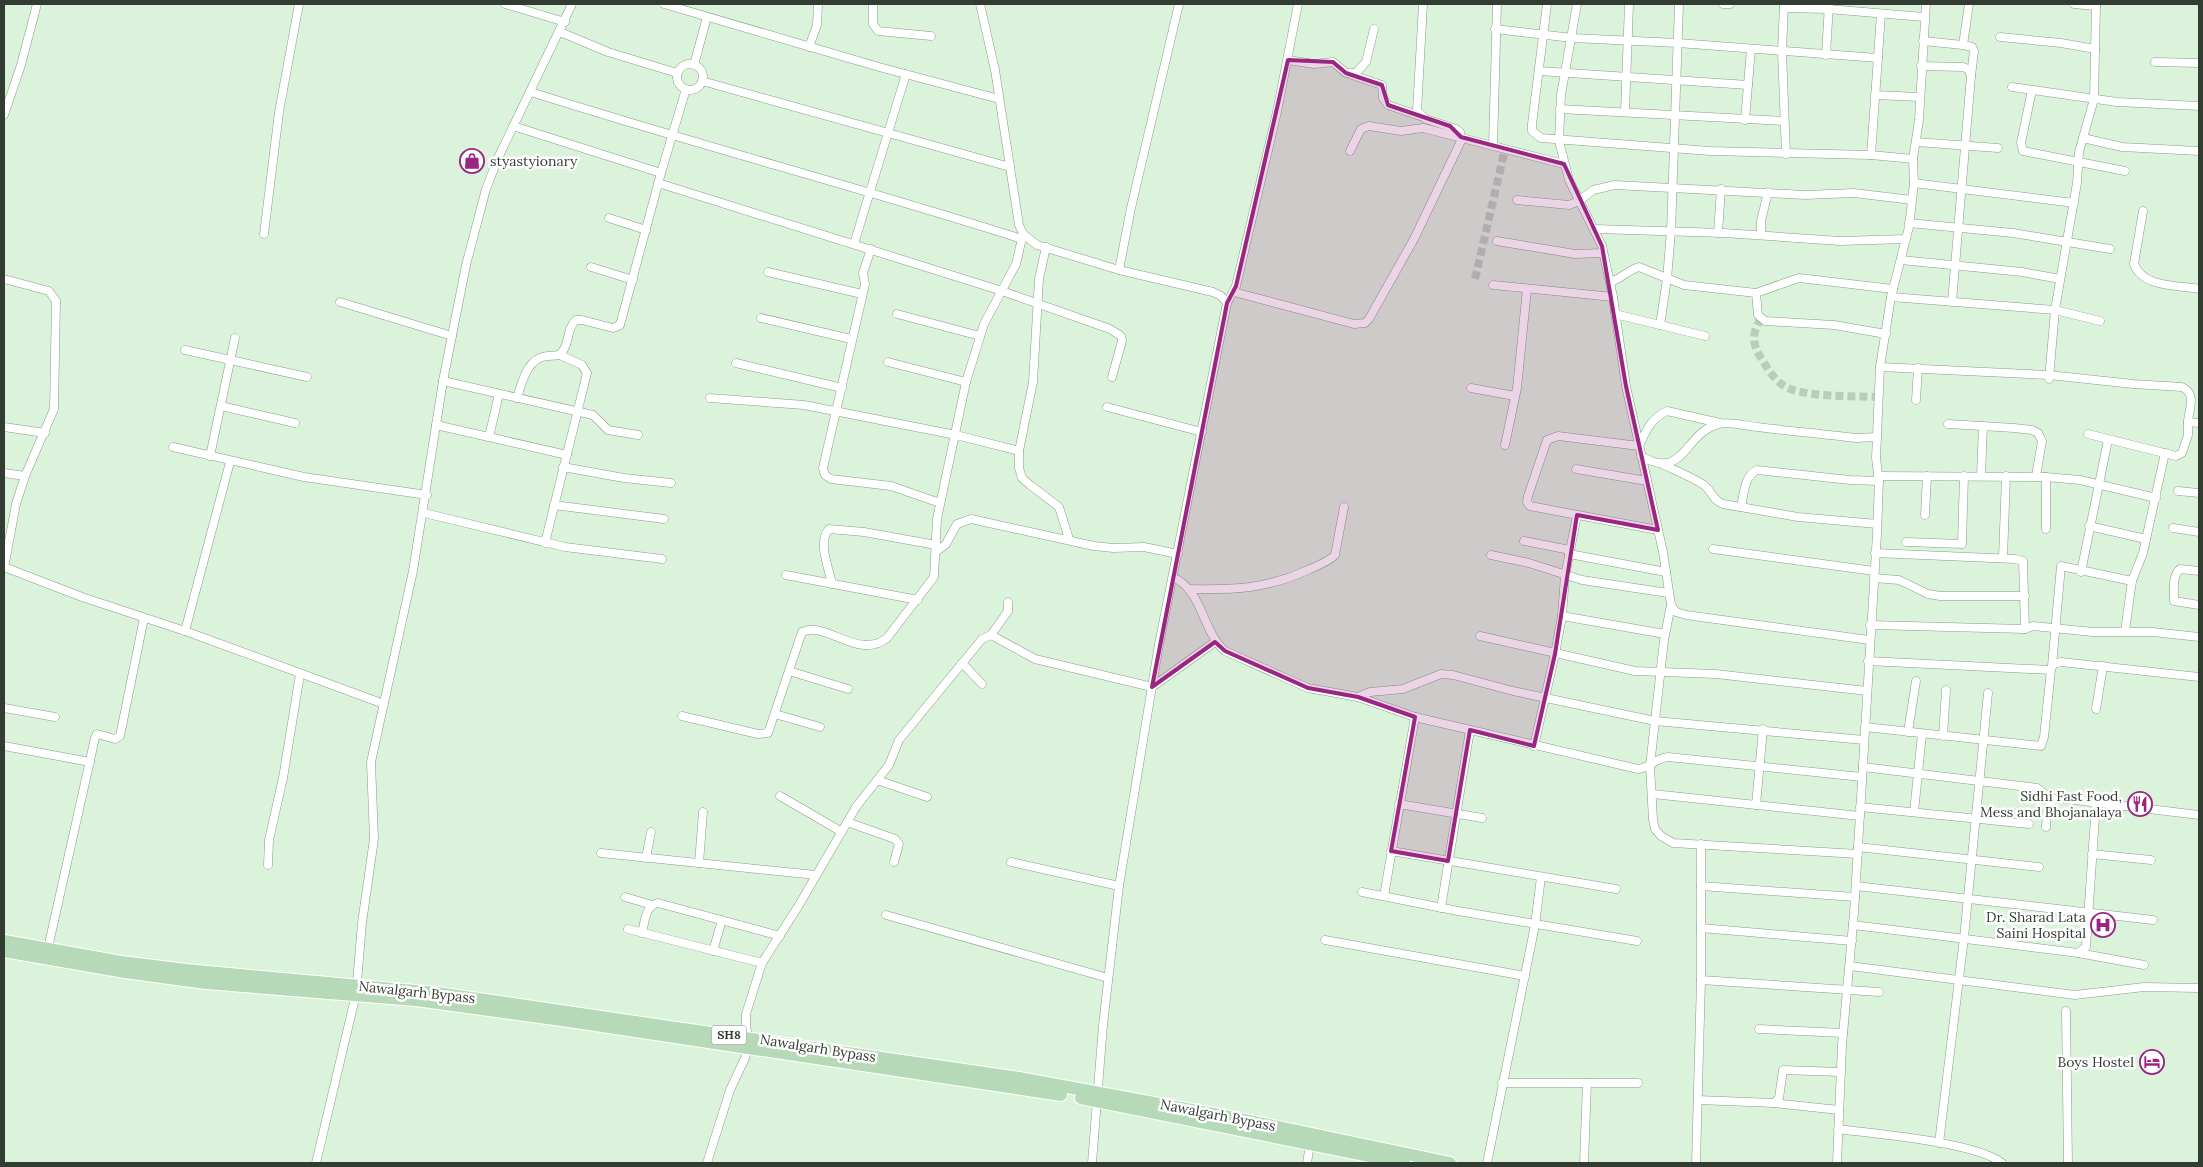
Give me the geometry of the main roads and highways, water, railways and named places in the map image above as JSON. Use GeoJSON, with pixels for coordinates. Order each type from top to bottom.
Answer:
{"type":"FeatureCollection","features":[{"type":"Feature","properties":{"kind":"main road","name":"Nawalgarh Bypass"},"geometry":{"type":"LineString","coordinates":[[4,940],[186,970],[357,990]]}},
{"type":"Feature","properties":{"kind":"main road","name":"Nawalgarh Bypass"},"geometry":{"type":"LineString","coordinates":[[4,951],[125,972],[206,982],[437,993],[748,1042],[1020,1078],[1097,1098],[1310,1144],[1374,1160],[1404,1163]]}},
{"type":"Feature","properties":{"kind":"main road","name":"Nawalgarh Bypass"},"geometry":{"type":"LineString","coordinates":[[1097,1098],[1240,1119],[1450,1163]]}},
{"type":"Feature","properties":{"kind":"tunnel"},"geometry":{"type":"LineString","coordinates":[[1475,279],[1505,149]]}},
{"type":"Feature","properties":{"kind":"tunnel"},"geometry":{"type":"LineString","coordinates":[[1761,318],[1754,335],[1755,345],[1770,372],[1782,385],[1804,393],[1878,397]]}},
{"type":"Feature","properties":{"kind":"place","name":"styastyionary"},"geometry":{"type":"Point","coordinates":[472,161]}},
{"type":"Feature","properties":{"kind":"place","name":"Sidhi Fast Food, Mess and Bhojanalaya"},"geometry":{"type":"Point","coordinates":[2140,804]}},
{"type":"Feature","properties":{"kind":"place","name":"Dr. Sharad Lata Saini Hospital"},"geometry":{"type":"Point","coordinates":[2103,925]}},
{"type":"Feature","properties":{"kind":"place","name":"Boys Hostel"},"geometry":{"type":"Point","coordinates":[2152,1062]}}]}
